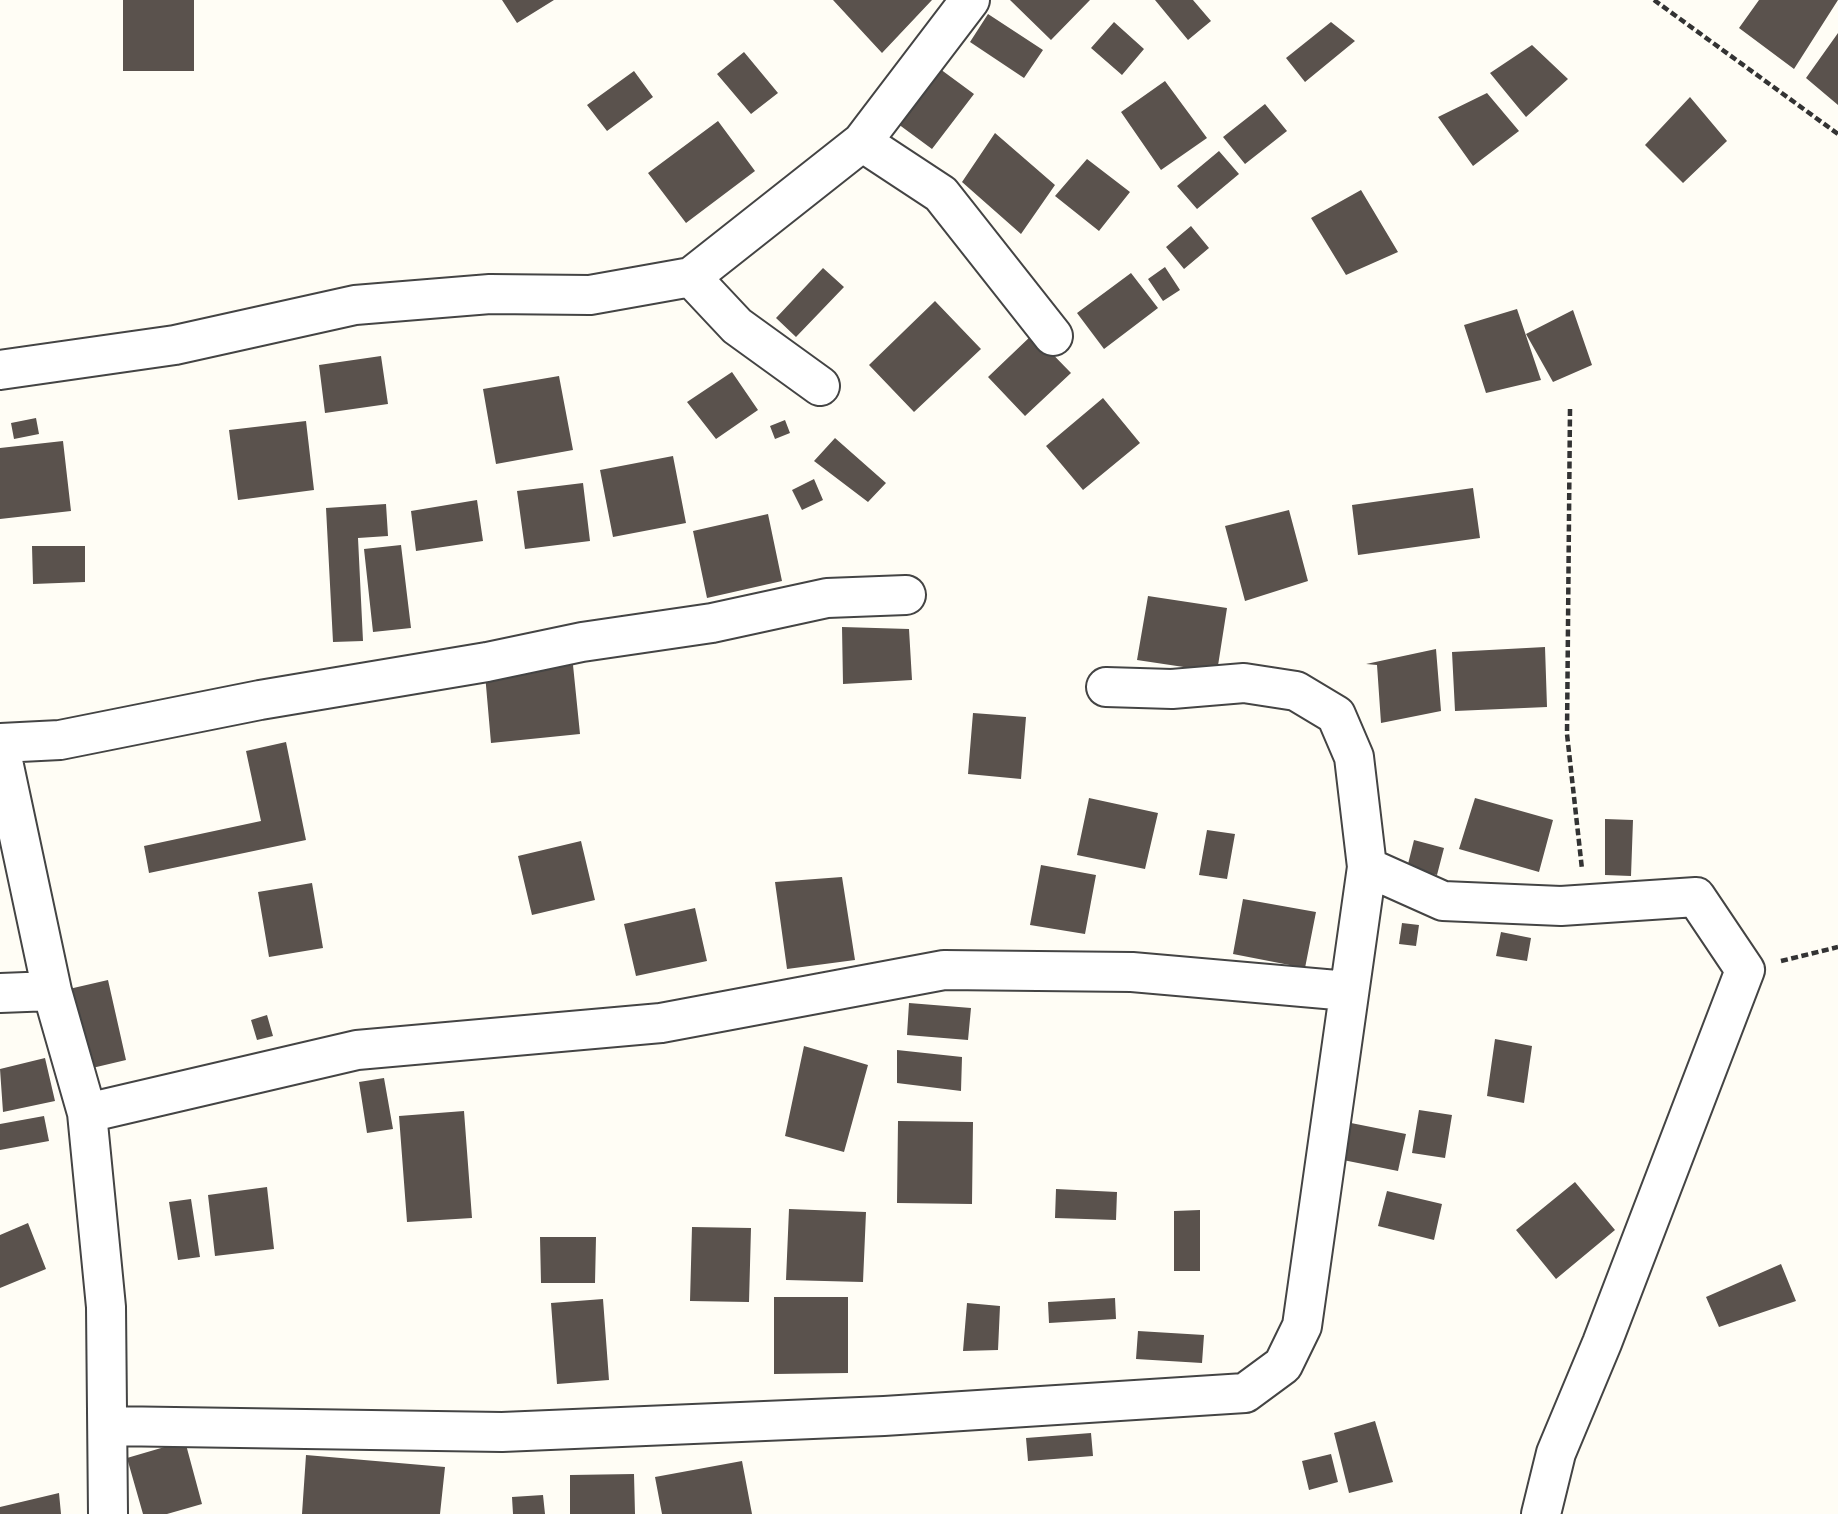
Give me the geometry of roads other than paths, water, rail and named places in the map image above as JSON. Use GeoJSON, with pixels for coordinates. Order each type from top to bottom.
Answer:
{"type":"FeatureCollection","features":[{"type":"Feature","properties":{"kind":"street"},"geometry":{"type":"LineString","coordinates":[[0,370],[175,345],[355,305],[490,294],[590,295],[691,277],[862,142],[965,2]]}},
{"type":"Feature","properties":{"kind":"street"},"geometry":{"type":"LineString","coordinates":[[862,142],[941,194],[1053,337]]}},
{"type":"Feature","properties":{"kind":"street"},"geometry":{"type":"LineString","coordinates":[[691,277],[737,326],[820,386]]}},
{"type":"Feature","properties":{"kind":"street"},"geometry":{"type":"LineString","coordinates":[[108,1514],[106,1307],[87,1113],[52,991],[0,745],[60,740],[260,700],[487,662],[582,642],[712,623],[827,598],[906,595]]}},
{"type":"Feature","properties":{"kind":"street"},"geometry":{"type":"LineString","coordinates":[[109,1426],[502,1432],[884,1416],[1245,1392],[1283,1365],[1302,1326],[1367,867],[1354,757],[1336,715],[1296,691],[1244,683],[1172,689],[1106,687]]}},
{"type":"Feature","properties":{"kind":"street"},"geometry":{"type":"LineString","coordinates":[[1367,867],[1443,901],[1586,905],[1696,897],[1745,970],[1602,1343],[1556,1453],[1541,1514]]}},
{"type":"Feature","properties":{"kind":"street"},"geometry":{"type":"LineString","coordinates":[[87,1113],[356,1050],[662,1023],[944,971],[1132,972],[1348,991]]}},
{"type":"Feature","properties":{"kind":"street"},"geometry":{"type":"LineString","coordinates":[[0,993],[52,991]]}}]}
